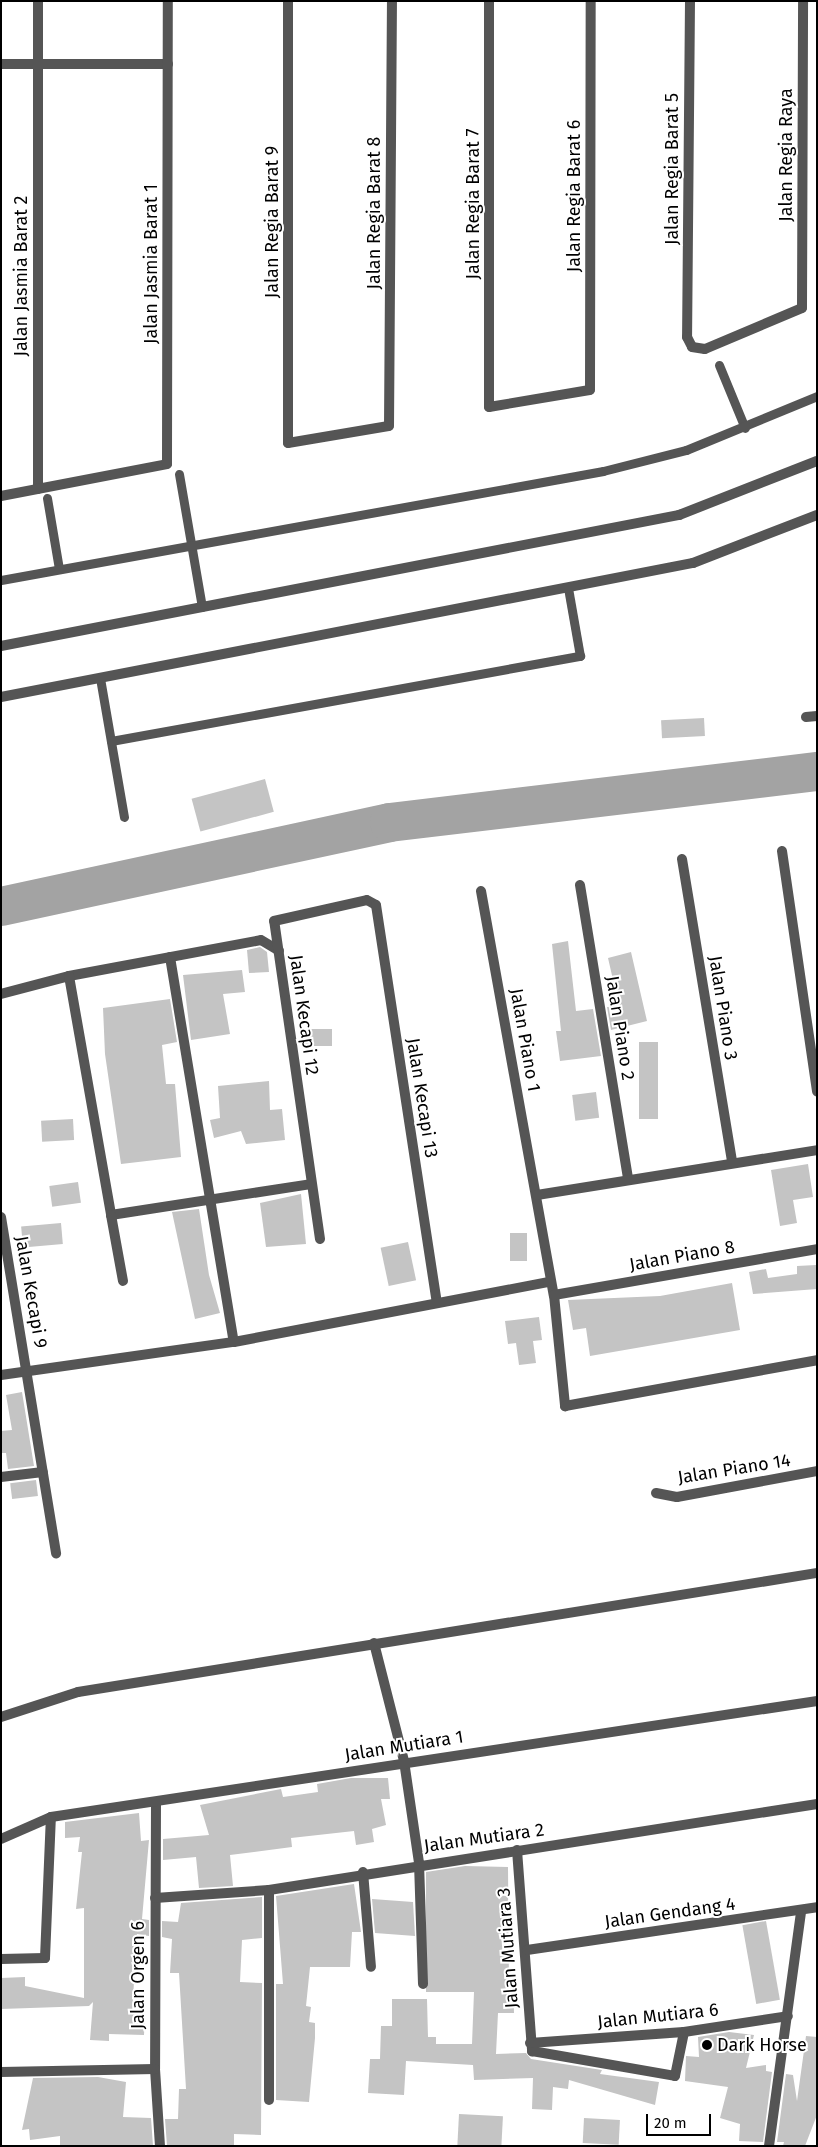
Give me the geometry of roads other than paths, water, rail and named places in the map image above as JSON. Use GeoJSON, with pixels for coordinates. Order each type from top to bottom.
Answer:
{"type":"FeatureCollection","features":[{"type":"Feature","properties":{"kind":"street","name":"Jalan Jasmia Barat 2"},"geometry":{"type":"LineString","coordinates":[[38,1],[38,489]]}},
{"type":"Feature","properties":{"kind":"street","name":"Jalan Jasmia Barat 1"},"geometry":{"type":"LineString","coordinates":[[38,489],[167,464],[168,1]]}},
{"type":"Feature","properties":{"kind":"street","name":"Jalan Regia Barat 9"},"geometry":{"type":"LineString","coordinates":[[288,1],[288,443],[389,426]]}},
{"type":"Feature","properties":{"kind":"street","name":"Jalan Regia Barat 8"},"geometry":{"type":"LineString","coordinates":[[389,426],[392,1]]}},
{"type":"Feature","properties":{"kind":"street","name":"Jalan Regia Barat 7"},"geometry":{"type":"LineString","coordinates":[[490,1],[490,408],[590,390]]}},
{"type":"Feature","properties":{"kind":"street","name":"Jalan Regia Barat 6"},"geometry":{"type":"LineString","coordinates":[[590,390],[591,1]]}},
{"type":"Feature","properties":{"kind":"street","name":"Jalan Regia Barat 5"},"geometry":{"type":"LineString","coordinates":[[690,1],[687,337],[692,347],[705,350],[802,308]]}},
{"type":"Feature","properties":{"kind":"street","name":"Jalan Regia Raya"},"geometry":{"type":"LineString","coordinates":[[802,308],[803,1]]}},
{"type":"Feature","properties":{"kind":"street"},"geometry":{"type":"LineString","coordinates":[[1,64],[168,64]]}},
{"type":"Feature","properties":{"kind":"street"},"geometry":{"type":"LineString","coordinates":[[1,646],[679,515],[817,461]]}},
{"type":"Feature","properties":{"kind":"street"},"geometry":{"type":"LineString","coordinates":[[1,496],[38,489]]}},
{"type":"Feature","properties":{"kind":"street"},"geometry":{"type":"LineString","coordinates":[[1,697],[693,563],[817,515]]}},
{"type":"Feature","properties":{"kind":"street"},"geometry":{"type":"LineString","coordinates":[[806,717],[817,716]]}},
{"type":"Feature","properties":{"kind":"street"},"geometry":{"type":"LineString","coordinates":[[782,851],[817,1091]]}},
{"type":"Feature","properties":{"kind":"street","name":"Jalan Piano 3"},"geometry":{"type":"LineString","coordinates":[[682,859],[732,1161]]}},
{"type":"Feature","properties":{"kind":"street","name":"Jalan Piano 2"},"geometry":{"type":"LineString","coordinates":[[580,884],[628,1178]]}},
{"type":"Feature","properties":{"kind":"street","name":"Jalan Piano 1"},"geometry":{"type":"LineString","coordinates":[[480,891],[537,1195],[550,1282],[554,1295],[565,1406],[817,1360]]}},
{"type":"Feature","properties":{"kind":"street","name":"Jalan Kecapi 13"},"geometry":{"type":"LineString","coordinates":[[279,951],[277,918],[371,901],[376,905],[437,1302]]}},
{"type":"Feature","properties":{"kind":"street","name":"Jalan Kecapi 12"},"geometry":{"type":"LineString","coordinates":[[1,994],[69,976],[261,940],[279,951],[320,1239]]}},
{"type":"Feature","properties":{"kind":"street"},"geometry":{"type":"LineString","coordinates":[[170,956],[234,1342]]}},
{"type":"Feature","properties":{"kind":"street"},"geometry":{"type":"LineString","coordinates":[[69,976],[123,1281]]}},
{"type":"Feature","properties":{"kind":"street"},"geometry":{"type":"LineString","coordinates":[[537,1195],[732,1161],[817,1150]]}},
{"type":"Feature","properties":{"kind":"street"},"geometry":{"type":"LineString","coordinates":[[111,1216],[311,1184]]}},
{"type":"Feature","properties":{"kind":"street","name":"Jalan Kecapi 9"},"geometry":{"type":"LineString","coordinates":[[1,1218],[28,1372],[56,1554]]}},
{"type":"Feature","properties":{"kind":"street","name":"Jalan Piano 8"},"geometry":{"type":"LineString","coordinates":[[554,1295],[817,1249]]}},
{"type":"Feature","properties":{"kind":"street"},"geometry":{"type":"LineString","coordinates":[[1,1375],[234,1342],[550,1282]]}},
{"type":"Feature","properties":{"kind":"street","name":"Jalan Piano 14"},"geometry":{"type":"LineString","coordinates":[[656,1493],[677,1497],[817,1471]]}},
{"type":"Feature","properties":{"kind":"street"},"geometry":{"type":"LineString","coordinates":[[1,1477],[42,1472]]}},
{"type":"Feature","properties":{"kind":"street"},"geometry":{"type":"LineString","coordinates":[[1,1717],[78,1692],[817,1573]]}},
{"type":"Feature","properties":{"kind":"street"},"geometry":{"type":"LineString","coordinates":[[374,1644],[404,1761],[419,1863],[423,1984]]}},
{"type":"Feature","properties":{"kind":"street","name":"Jalan Mutiara 1"},"geometry":{"type":"LineString","coordinates":[[1,1839],[51,1817],[156,1804],[404,1761],[817,1701]]}},
{"type":"Feature","properties":{"kind":"street","name":"Jalan Orgen 6"},"geometry":{"type":"LineString","coordinates":[[156,1804],[154,1898],[155,2069],[160,2146]]}},
{"type":"Feature","properties":{"kind":"street","name":"Jalan Mutiara 2"},"geometry":{"type":"LineString","coordinates":[[154,1898],[269,1890],[419,1863],[517,1850],[817,1804]]}},
{"type":"Feature","properties":{"kind":"street"},"geometry":{"type":"LineString","coordinates":[[1,1958],[45,1958],[51,1817]]}},
{"type":"Feature","properties":{"kind":"street","name":"Jalan Mutiara 3"},"geometry":{"type":"LineString","coordinates":[[517,1850],[527,1950],[530,2043]]}},
{"type":"Feature","properties":{"kind":"street"},"geometry":{"type":"LineString","coordinates":[[363,1872],[371,1966]]}},
{"type":"Feature","properties":{"kind":"street"},"geometry":{"type":"LineString","coordinates":[[269,1890],[269,2100]]}},
{"type":"Feature","properties":{"kind":"street","name":"Jalan Gendang 4"},"geometry":{"type":"LineString","coordinates":[[527,1950],[801,1911],[817,1907]]}},
{"type":"Feature","properties":{"kind":"street"},"geometry":{"type":"LineString","coordinates":[[769,2146],[801,1911]]}},
{"type":"Feature","properties":{"kind":"street","name":"Jalan Mutiara 6"},"geometry":{"type":"LineString","coordinates":[[530,2043],[684,2032],[788,2016]]}},
{"type":"Feature","properties":{"kind":"street"},"geometry":{"type":"LineString","coordinates":[[530,2043],[535,2052],[675,2076],[684,2032]]}},
{"type":"Feature","properties":{"kind":"street"},"geometry":{"type":"LineString","coordinates":[[1,2072],[155,2069]]}},
{"type":"Feature","properties":{"kind":"lane"},"geometry":{"type":"LineString","coordinates":[[718,364],[745,428]]}},
{"type":"Feature","properties":{"kind":"lane"},"geometry":{"type":"LineString","coordinates":[[1,580],[602,470],[686,450],[745,428],[817,396]]}},
{"type":"Feature","properties":{"kind":"lane"},"geometry":{"type":"LineString","coordinates":[[178,474],[202,607]]}},
{"type":"Feature","properties":{"kind":"lane"},"geometry":{"type":"LineString","coordinates":[[47,498],[59,569]]}},
{"type":"Feature","properties":{"kind":"lane"},"geometry":{"type":"LineString","coordinates":[[111,741],[580,656],[568,588]]}},
{"type":"Feature","properties":{"kind":"lane"},"geometry":{"type":"LineString","coordinates":[[100,678],[124,817]]}},
{"type":"Feature","properties":{"kind":"waterway"},"geometry":{"type":"LineString","coordinates":[[1,906],[389,822],[817,771]]}},
{"type":"Feature","properties":{"kind":"place","name":"Dark Horse"},"geometry":{"type":"Point","coordinates":[707,2045]}}]}
